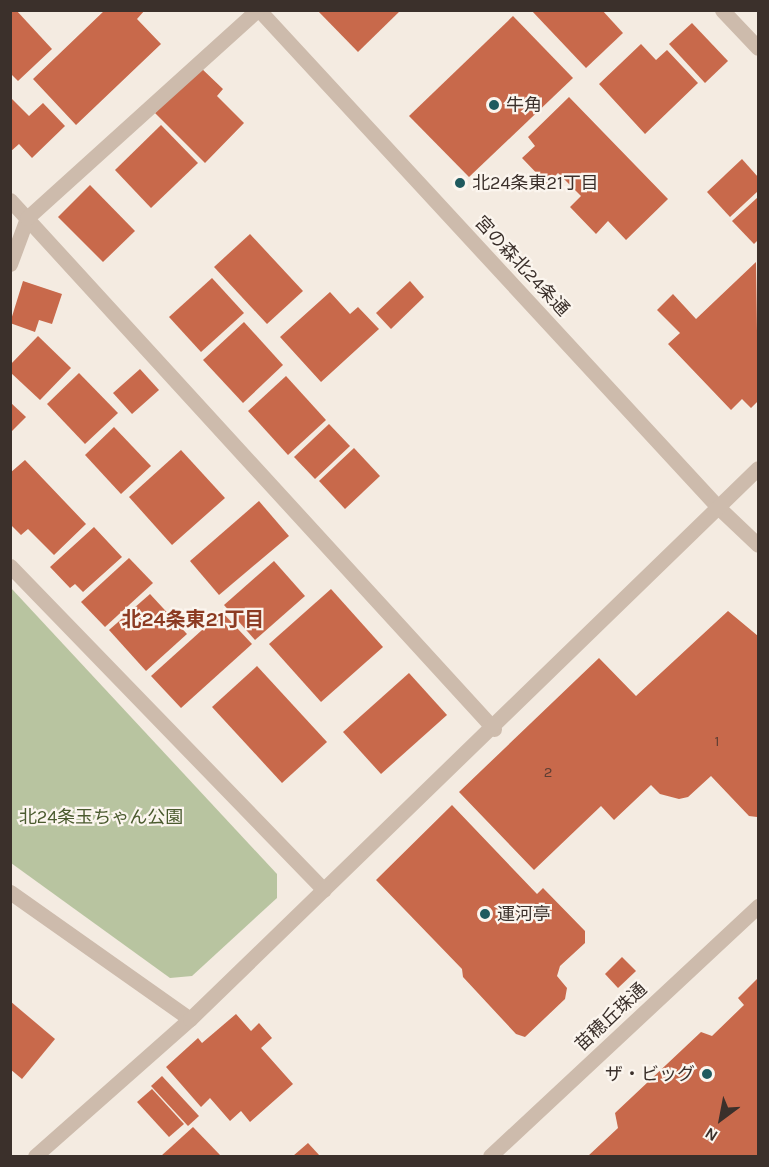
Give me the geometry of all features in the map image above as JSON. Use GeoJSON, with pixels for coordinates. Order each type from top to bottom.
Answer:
{"type":"FeatureCollection","features":[{"type":"Feature","properties":{"kind":"street"},"geometry":{"type":"LineString","coordinates":[[10,264],[27,218],[258,10]]}},
{"type":"Feature","properties":{"kind":"street","name":"宮の森北24条通"},"geometry":{"type":"LineString","coordinates":[[258,10],[718,507],[759,545]]}},
{"type":"Feature","properties":{"kind":"street"},"geometry":{"type":"LineString","coordinates":[[722,10],[759,48]]}},
{"type":"Feature","properties":{"kind":"street"},"geometry":{"type":"LineString","coordinates":[[10,200],[494,729]]}},
{"type":"Feature","properties":{"kind":"street"},"geometry":{"type":"LineString","coordinates":[[35,1156],[190,1019],[494,729],[759,468]]}},
{"type":"Feature","properties":{"kind":"street"},"geometry":{"type":"LineString","coordinates":[[10,566],[324,890]]}},
{"type":"Feature","properties":{"kind":"street"},"geometry":{"type":"LineString","coordinates":[[10,892],[190,1019]]}},
{"type":"Feature","properties":{"kind":"street","name":"苗穂丘珠通"},"geometry":{"type":"LineString","coordinates":[[490,1156],[759,906]]}},
{"type":"Feature","properties":{"kind":"green space","name":"北24条玉ちゃん公園"},"geometry":{"type":"Polygon","coordinates":[[[11,588],[277,874],[277,898],[192,976],[170,978],[11,863],[11,588]]]}},
{"type":"Feature","properties":{"kind":"building"},"geometry":{"type":"Polygon","coordinates":[[[10,10],[16,10],[52,49],[18,81],[10,73],[10,10]]]}},
{"type":"Feature","properties":{"kind":"building"},"geometry":{"type":"Polygon","coordinates":[[[105,10],[145,10],[137,19],[161,44],[76,125],[33,79],[105,10]]]}},
{"type":"Feature","properties":{"kind":"building"},"geometry":{"type":"Polygon","coordinates":[[[317,10],[401,10],[358,52],[317,10]]]}},
{"type":"Feature","properties":{"kind":"building"},"geometry":{"type":"Polygon","coordinates":[[[531,10],[602,10],[623,33],[586,68],[531,10]]]}},
{"type":"Feature","properties":{"kind":"building"},"geometry":{"type":"Polygon","coordinates":[[[513,16],[573,78],[469,177],[409,116],[513,16]]]}},
{"type":"Feature","properties":{"kind":"building"},"geometry":{"type":"Polygon","coordinates":[[[692,23],[728,61],[705,83],[669,44],[692,23]]]}},
{"type":"Feature","properties":{"kind":"building"},"geometry":{"type":"Polygon","coordinates":[[[641,44],[656,60],[667,50],[698,83],[645,134],[599,84],[641,44]]]}},
{"type":"Feature","properties":{"kind":"building"},"geometry":{"type":"Polygon","coordinates":[[[200,67],[223,89],[217,96],[244,123],[205,163],[155,113],[200,67]]]}},
{"type":"Feature","properties":{"kind":"building"},"geometry":{"type":"Polygon","coordinates":[[[10,97],[29,116],[43,103],[65,126],[32,158],[19,144],[10,152],[10,97]]]}},
{"type":"Feature","properties":{"kind":"building"},"geometry":{"type":"Polygon","coordinates":[[[569,97],[668,199],[626,240],[608,221],[596,234],[570,207],[581,196],[558,173],[547,184],[522,158],[535,146],[528,137],[569,97]]]}},
{"type":"Feature","properties":{"kind":"building"},"geometry":{"type":"Polygon","coordinates":[[[161,125],[198,163],[151,208],[115,170],[161,125]]]}},
{"type":"Feature","properties":{"kind":"building"},"geometry":{"type":"Polygon","coordinates":[[[742,159],[758,177],[758,191],[730,217],[707,192],[742,159]]]}},
{"type":"Feature","properties":{"kind":"building"},"geometry":{"type":"Polygon","coordinates":[[[90,185],[135,231],[103,262],[58,217],[90,185]]]}},
{"type":"Feature","properties":{"kind":"building"},"geometry":{"type":"Polygon","coordinates":[[[758,197],[758,240],[754,244],[732,221],[758,197]]]}},
{"type":"Feature","properties":{"kind":"building"},"geometry":{"type":"Polygon","coordinates":[[[250,234],[303,291],[267,324],[214,267],[250,234]]]}},
{"type":"Feature","properties":{"kind":"building"},"geometry":{"type":"Polygon","coordinates":[[[756,262],[758,401],[751,408],[742,399],[731,410],[668,344],[680,333],[657,310],[673,294],[696,319],[756,262]]]}},
{"type":"Feature","properties":{"kind":"building"},"geometry":{"type":"Polygon","coordinates":[[[212,278],[244,313],[201,352],[169,317],[212,278]]]}},
{"type":"Feature","properties":{"kind":"building"},"geometry":{"type":"Polygon","coordinates":[[[23,281],[62,294],[52,324],[39,320],[35,332],[10,323],[23,281]]]}},
{"type":"Feature","properties":{"kind":"building"},"geometry":{"type":"Polygon","coordinates":[[[410,281],[424,297],[391,329],[376,313],[410,281]]]}},
{"type":"Feature","properties":{"kind":"building"},"geometry":{"type":"Polygon","coordinates":[[[330,292],[350,314],[358,307],[379,329],[321,382],[280,337],[330,292]]]}},
{"type":"Feature","properties":{"kind":"building"},"geometry":{"type":"Polygon","coordinates":[[[244,322],[283,365],[243,403],[203,360],[244,322]]]}},
{"type":"Feature","properties":{"kind":"building"},"geometry":{"type":"Polygon","coordinates":[[[38,336],[71,368],[40,400],[10,372],[10,365],[38,336]]]}},
{"type":"Feature","properties":{"kind":"building"},"geometry":{"type":"Polygon","coordinates":[[[140,369],[159,390],[132,414],[113,393],[140,369]]]}},
{"type":"Feature","properties":{"kind":"building"},"geometry":{"type":"Polygon","coordinates":[[[79,373],[118,413],[85,444],[47,404],[79,373]]]}},
{"type":"Feature","properties":{"kind":"building"},"geometry":{"type":"Polygon","coordinates":[[[286,376],[326,420],[288,455],[248,411],[286,376]]]}},
{"type":"Feature","properties":{"kind":"building"},"geometry":{"type":"Polygon","coordinates":[[[10,402],[26,417],[10,433],[10,402]]]}},
{"type":"Feature","properties":{"kind":"building"},"geometry":{"type":"Polygon","coordinates":[[[329,424],[350,446],[315,479],[294,457],[329,424]]]}},
{"type":"Feature","properties":{"kind":"building"},"geometry":{"type":"Polygon","coordinates":[[[114,427],[151,466],[121,494],[85,455],[114,427]]]}},
{"type":"Feature","properties":{"kind":"building"},"geometry":{"type":"Polygon","coordinates":[[[354,448],[380,476],[345,509],[319,481],[354,448]]]}},
{"type":"Feature","properties":{"kind":"building"},"geometry":{"type":"Polygon","coordinates":[[[181,450],[225,498],[172,545],[129,497],[181,450]]]}},
{"type":"Feature","properties":{"kind":"building"},"geometry":{"type":"Polygon","coordinates":[[[25,460],[86,524],[54,555],[28,529],[21,535],[10,524],[10,473],[25,460]]]}},
{"type":"Feature","properties":{"kind":"building"},"geometry":{"type":"Polygon","coordinates":[[[259,501],[289,536],[219,595],[190,561],[259,501]]]}},
{"type":"Feature","properties":{"kind":"building"},"geometry":{"type":"Polygon","coordinates":[[[94,527],[122,557],[83,592],[75,584],[70,588],[50,567],[94,527]]]}},
{"type":"Feature","properties":{"kind":"building"},"geometry":{"type":"Polygon","coordinates":[[[129,558],[153,583],[105,627],[81,602],[129,558]]]}},
{"type":"Feature","properties":{"kind":"building"},"geometry":{"type":"Polygon","coordinates":[[[274,561],[305,596],[255,640],[224,605],[274,561]]]}},
{"type":"Feature","properties":{"kind":"building"},"geometry":{"type":"Polygon","coordinates":[[[331,589],[383,647],[321,702],[269,644],[331,589]]]}},
{"type":"Feature","properties":{"kind":"building"},"geometry":{"type":"Polygon","coordinates":[[[150,594],[187,634],[146,671],[109,630],[150,594]]]}},
{"type":"Feature","properties":{"kind":"building"},"geometry":{"type":"Polygon","coordinates":[[[728,611],[758,636],[757,817],[749,816],[711,776],[688,797],[679,799],[660,794],[651,785],[614,820],[601,806],[534,870],[459,792],[599,658],[636,696],[728,611]]]}},
{"type":"Feature","properties":{"kind":"building"},"geometry":{"type":"Polygon","coordinates":[[[222,612],[252,644],[181,708],[151,676],[222,612]]]}},
{"type":"Feature","properties":{"kind":"building"},"geometry":{"type":"Polygon","coordinates":[[[257,666],[327,742],[282,783],[212,707],[257,666]]]}},
{"type":"Feature","properties":{"kind":"building"},"geometry":{"type":"Polygon","coordinates":[[[409,673],[447,715],[381,774],[343,732],[409,673]]]}},
{"type":"Feature","properties":{"kind":"building"},"geometry":{"type":"Polygon","coordinates":[[[452,805],[537,894],[543,888],[585,931],[585,943],[560,966],[557,976],[567,988],[565,999],[525,1037],[516,1034],[463,977],[462,969],[376,880],[452,805]]]}},
{"type":"Feature","properties":{"kind":"building"},"geometry":{"type":"Polygon","coordinates":[[[622,957],[636,971],[618,988],[605,974],[622,957]]]}},
{"type":"Feature","properties":{"kind":"building","name":"ザ・ビッグ"},"geometry":{"type":"Polygon","coordinates":[[[758,978],[758,1156],[588,1156],[618,1128],[615,1113],[701,1032],[712,1036],[744,1005],[738,998],[758,978]]]}},
{"type":"Feature","properties":{"kind":"building"},"geometry":{"type":"Polygon","coordinates":[[[10,1001],[55,1039],[22,1079],[10,1069],[10,1001]]]}},
{"type":"Feature","properties":{"kind":"building"},"geometry":{"type":"Polygon","coordinates":[[[236,1014],[251,1031],[259,1023],[272,1038],[261,1048],[293,1084],[250,1122],[241,1111],[230,1121],[210,1098],[201,1107],[166,1067],[198,1038],[202,1043],[236,1014]]]}},
{"type":"Feature","properties":{"kind":"building"},"geometry":{"type":"Polygon","coordinates":[[[162,1076],[199,1116],[188,1126],[151,1086],[162,1076]]]}},
{"type":"Feature","properties":{"kind":"building"},"geometry":{"type":"Polygon","coordinates":[[[152,1089],[184,1124],[169,1137],[137,1102],[152,1089]]]}},
{"type":"Feature","properties":{"kind":"building"},"geometry":{"type":"Polygon","coordinates":[[[193,1127],[221,1156],[161,1156],[193,1127]]]}},
{"type":"Feature","properties":{"kind":"building"},"geometry":{"type":"Polygon","coordinates":[[[308,1143],[320,1156],[293,1156],[308,1143]]]}},
{"type":"Feature","properties":{"kind":"place","name":"牛角"},"geometry":{"type":"Point","coordinates":[494,105]}},
{"type":"Feature","properties":{"kind":"place","name":"北24条東21丁目"},"geometry":{"type":"Point","coordinates":[460,183]}},
{"type":"Feature","properties":{"kind":"place","name":"運河亭"},"geometry":{"type":"Point","coordinates":[485,914]}},
{"type":"Feature","properties":{"kind":"place","name":"ザ・ビッグ"},"geometry":{"type":"Point","coordinates":[707,1074]}},
{"type":"Feature","properties":{"kind":"district","name":"北24条東21丁目"},"geometry":{"type":"Point","coordinates":[193,619]}}]}
